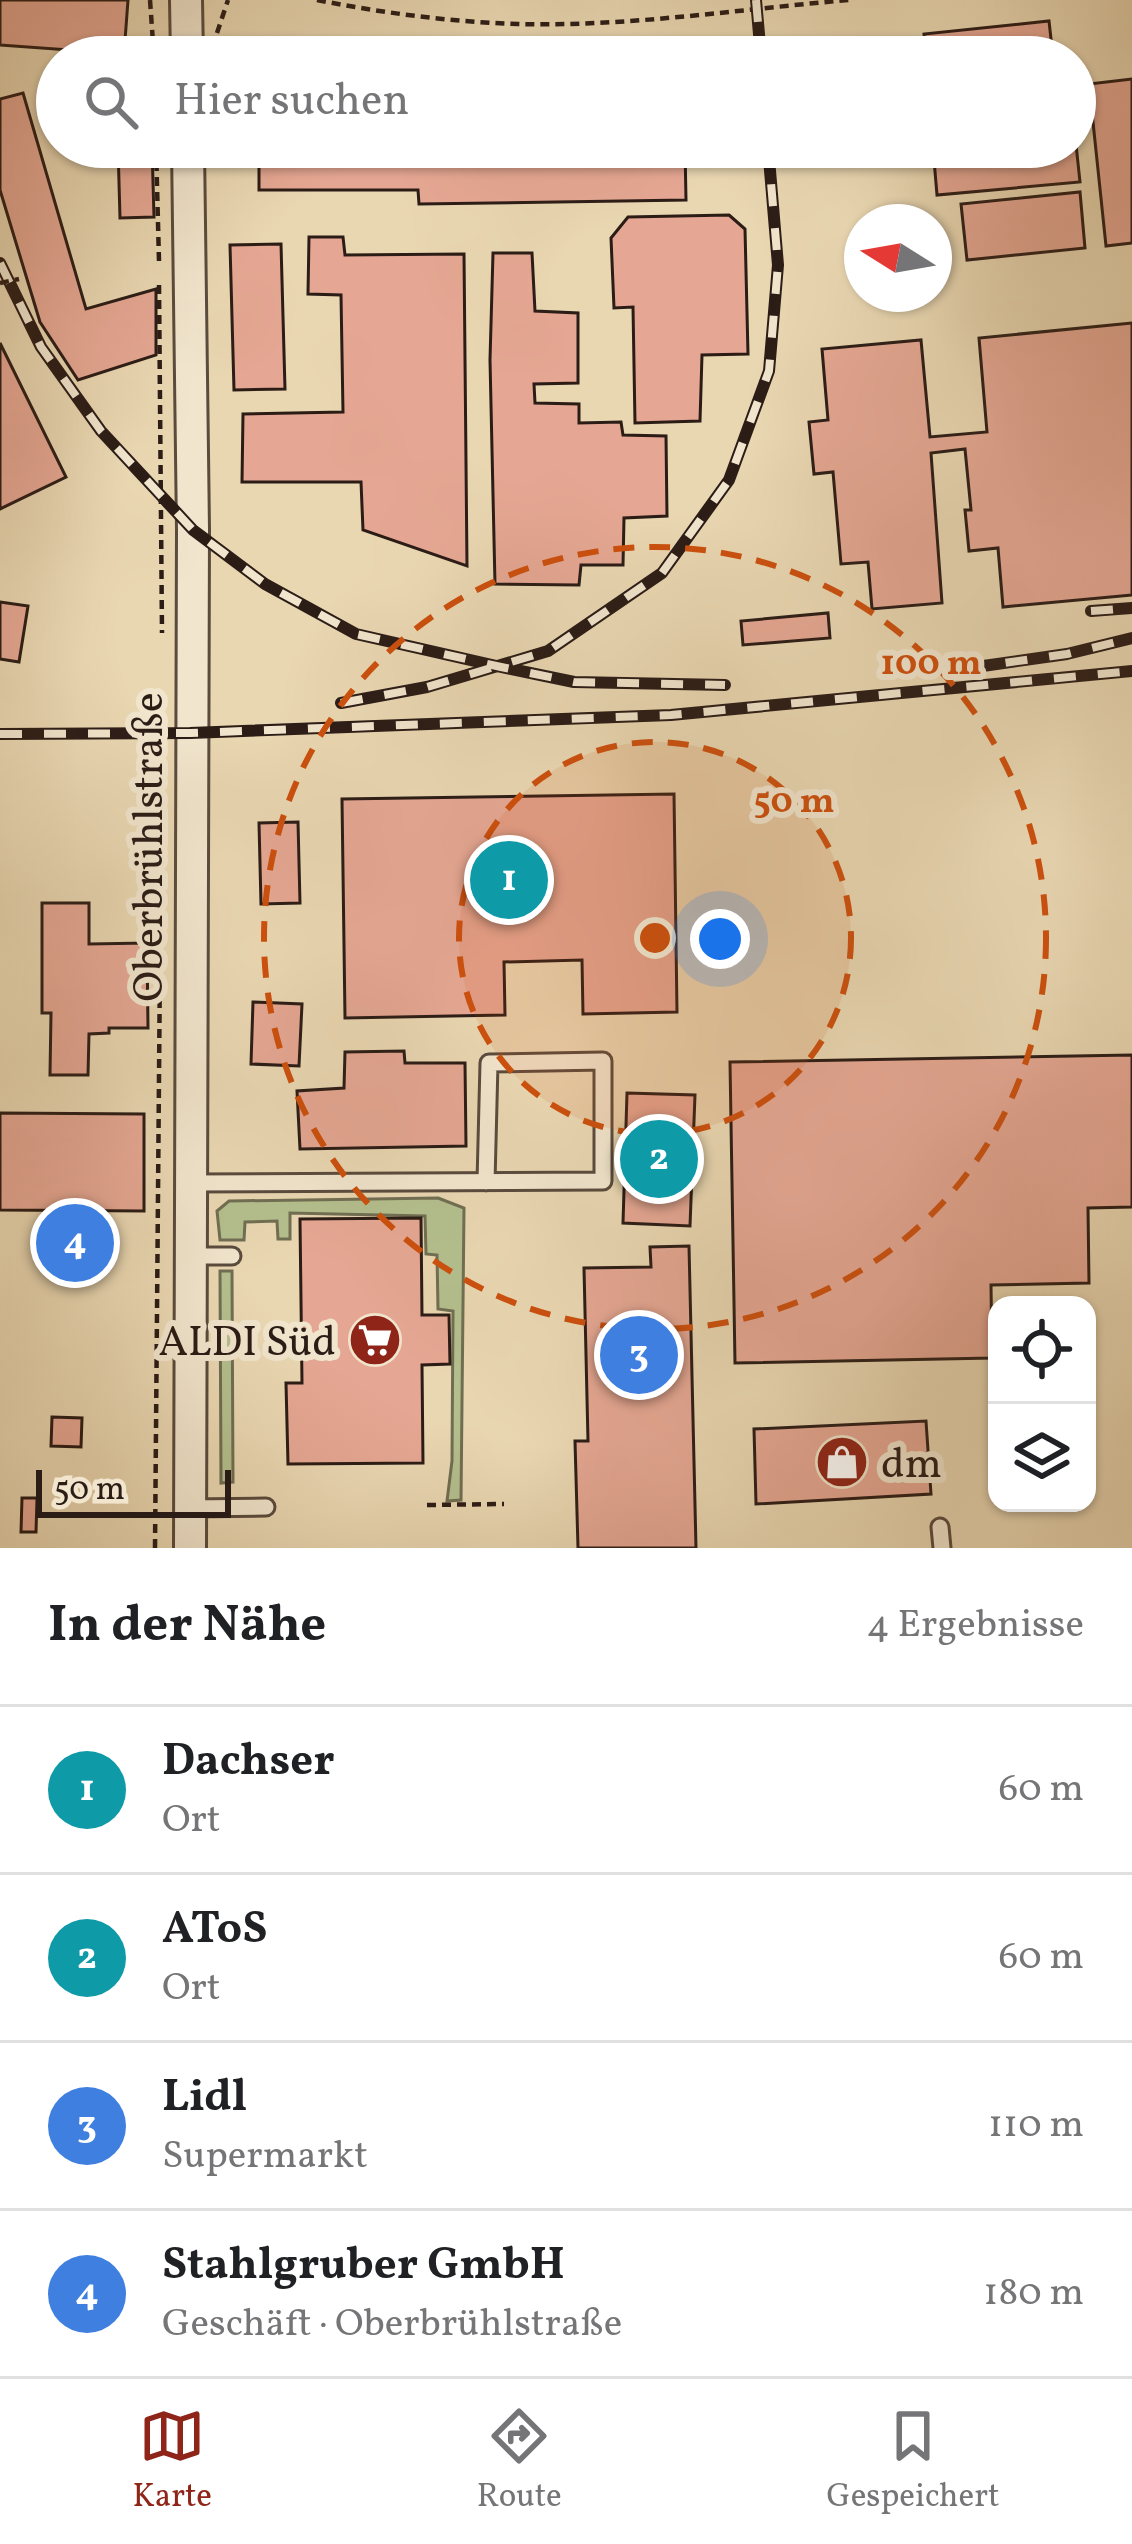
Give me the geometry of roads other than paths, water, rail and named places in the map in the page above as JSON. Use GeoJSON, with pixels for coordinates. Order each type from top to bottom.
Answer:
{"type":"FeatureCollection","features":[{"type":"Feature","properties":{"kind":"street"},"geometry":{"type":"LineString","coordinates":[[186,0],[187,36]]}},
{"type":"Feature","properties":{"kind":"street","name":"Oberbrühlstraße"},"geometry":{"type":"LineString","coordinates":[[188,168],[193,530],[190,1548]]}},
{"type":"Feature","properties":{"kind":"lane"},"geometry":{"type":"LineString","coordinates":[[188,1183],[486,1182],[603,1181],[603,1060],[489,1063],[486,1182]]}},
{"type":"Feature","properties":{"kind":"lane"},"geometry":{"type":"LineString","coordinates":[[188,1256],[232,1256]]}},
{"type":"Feature","properties":{"kind":"lane"},"geometry":{"type":"LineString","coordinates":[[189,1508],[266,1507]]}},
{"type":"Feature","properties":{"kind":"lane"},"geometry":{"type":"LineString","coordinates":[[940,1527],[941,1548]]}},
{"type":"Feature","properties":{"kind":"railway"},"geometry":{"type":"LineString","coordinates":[[756,0],[759,36]]}},
{"type":"Feature","properties":{"kind":"railway"},"geometry":{"type":"LineString","coordinates":[[341,703],[427,687],[548,651],[662,573],[729,480],[769,371],[778,265],[770,168]]}},
{"type":"Feature","properties":{"kind":"railway"},"geometry":{"type":"LineString","coordinates":[[0,263],[41,347],[101,431],[193,530],[265,584],[356,634],[501,667],[574,682],[725,685]]}},
{"type":"Feature","properties":{"kind":"railway"},"geometry":{"type":"LineString","coordinates":[[1091,611],[1132,608]]}},
{"type":"Feature","properties":{"kind":"railway"},"geometry":{"type":"LineString","coordinates":[[962,669],[1067,654],[1132,638]]}},
{"type":"Feature","properties":{"kind":"railway"},"geometry":{"type":"LineString","coordinates":[[0,734],[190,733],[671,715],[1132,671]]}},
{"type":"Feature","properties":{"kind":"place","name":"Dachser"},"geometry":{"type":"Point","coordinates":[509,880]}},
{"type":"Feature","properties":{"kind":"place","name":"AToS"},"geometry":{"type":"Point","coordinates":[659,1159]}},
{"type":"Feature","properties":{"kind":"place","name":"Stahlgruber GmbH"},"geometry":{"type":"Point","coordinates":[75,1243]}},
{"type":"Feature","properties":{"kind":"place","name":"ALDI Süd"},"geometry":{"type":"Point","coordinates":[375,1340]}},
{"type":"Feature","properties":{"kind":"place","name":"Lidl"},"geometry":{"type":"Point","coordinates":[639,1355]}},
{"type":"Feature","properties":{"kind":"place","name":"dm"},"geometry":{"type":"Point","coordinates":[842,1462]}}]}
